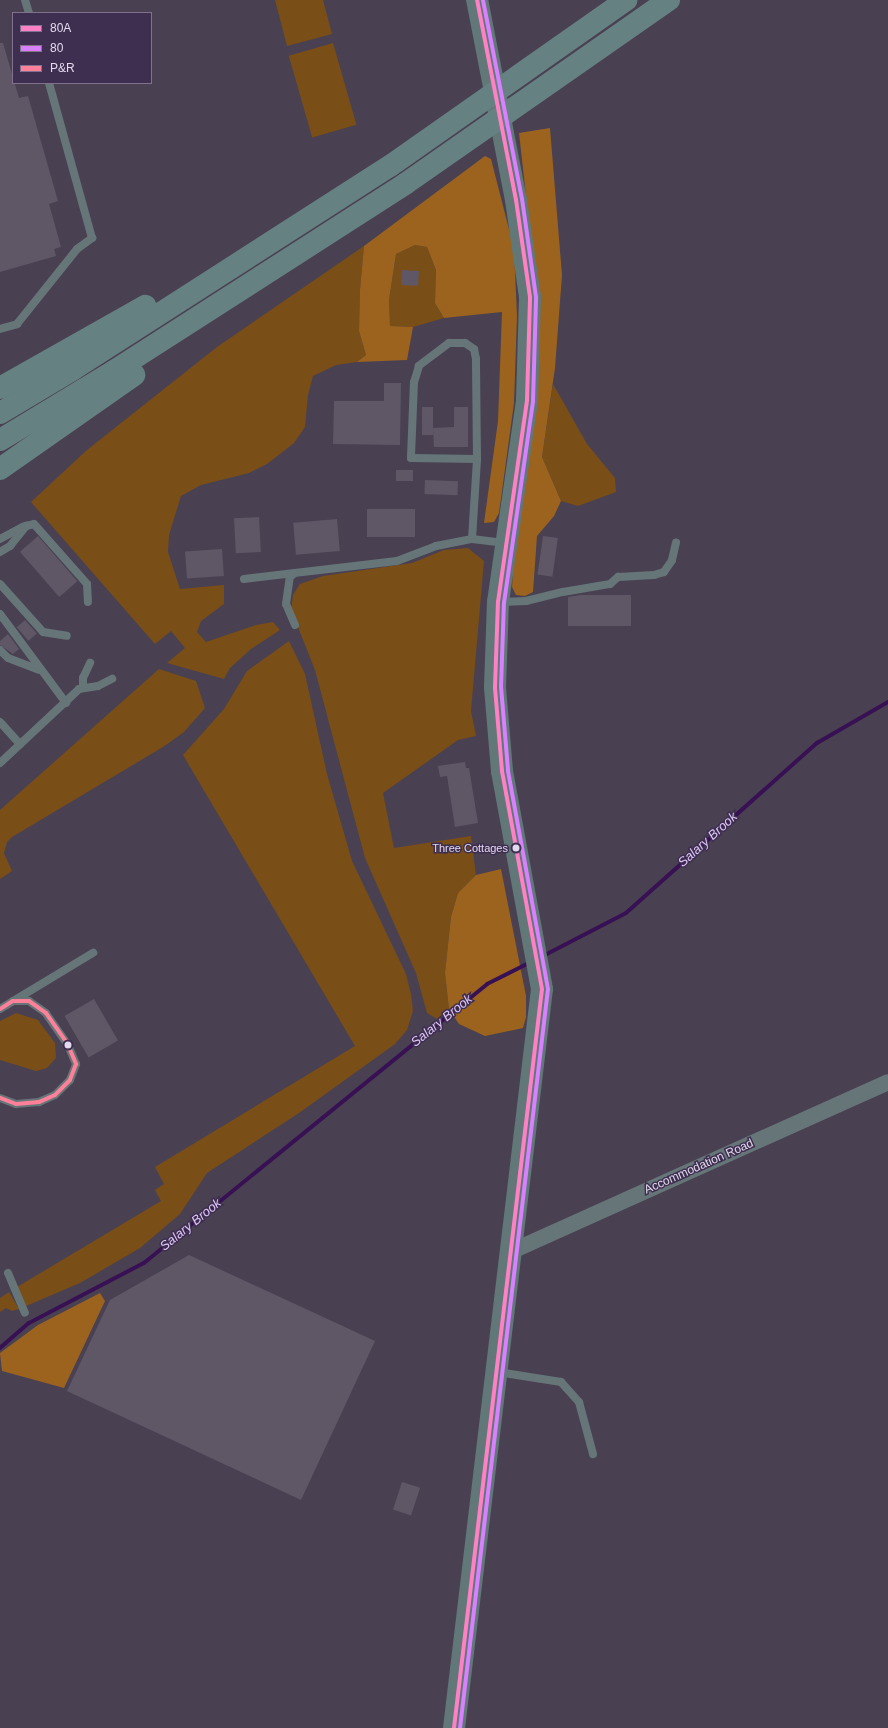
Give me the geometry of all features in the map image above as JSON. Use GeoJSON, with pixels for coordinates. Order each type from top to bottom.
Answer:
{"type":"FeatureCollection","features":[{"type":"Feature","properties":{"kind":"highway"},"geometry":{"type":"LineString","coordinates":[[0,413],[72,370],[390,166],[626,0]]}},
{"type":"Feature","properties":{"kind":"highway"},"geometry":{"type":"LineString","coordinates":[[0,469],[669,0]]}},
{"type":"Feature","properties":{"kind":"highway"},"geometry":{"type":"LineString","coordinates":[[0,388],[390,166]]}},
{"type":"Feature","properties":{"kind":"highway"},"geometry":{"type":"LineString","coordinates":[[0,440],[114,371],[405,184]]}},
{"type":"Feature","properties":{"kind":"street"},"geometry":{"type":"LineString","coordinates":[[454,1728],[495,1372],[542,990],[502,771],[494,687],[498,602],[527,400],[530,298],[513,181],[477,0]]}},
{"type":"Feature","properties":{"kind":"street","name":"Accommodation Road"},"geometry":{"type":"LineString","coordinates":[[510,1252],[888,1082]]}},
{"type":"Feature","properties":{"kind":"lane"},"geometry":{"type":"LineString","coordinates":[[25,0],[29,12]]}},
{"type":"Feature","properties":{"kind":"lane"},"geometry":{"type":"LineString","coordinates":[[0,329],[16,324],[77,249],[92,238],[49,84]]}},
{"type":"Feature","properties":{"kind":"lane"},"geometry":{"type":"LineString","coordinates":[[472,539],[476,459],[474,349],[465,343],[449,343],[419,366],[414,382],[411,458],[476,459]]}},
{"type":"Feature","properties":{"kind":"lane"},"geometry":{"type":"LineString","coordinates":[[0,539],[26,526],[34,524],[41,530],[86,584],[88,602]]}},
{"type":"Feature","properties":{"kind":"lane"},"geometry":{"type":"LineString","coordinates":[[0,552],[10,546],[26,526]]}},
{"type":"Feature","properties":{"kind":"lane"},"geometry":{"type":"LineString","coordinates":[[244,579],[397,561],[436,546],[472,539],[506,543]]}},
{"type":"Feature","properties":{"kind":"lane"},"geometry":{"type":"LineString","coordinates":[[498,602],[526,602],[563,592],[610,584],[618,577],[654,575],[664,572],[672,560],[676,542]]}},
{"type":"Feature","properties":{"kind":"lane"},"geometry":{"type":"LineString","coordinates":[[294,626],[286,604],[290,577],[295,573]]}},
{"type":"Feature","properties":{"kind":"lane"},"geometry":{"type":"LineString","coordinates":[[0,584],[43,632],[67,636]]}},
{"type":"Feature","properties":{"kind":"lane"},"geometry":{"type":"LineString","coordinates":[[0,614],[24,643],[39,670],[66,703]]}},
{"type":"Feature","properties":{"kind":"lane"},"geometry":{"type":"LineString","coordinates":[[0,650],[8,658],[39,670]]}},
{"type":"Feature","properties":{"kind":"lane"},"geometry":{"type":"LineString","coordinates":[[81,689],[83,678],[90,663]]}},
{"type":"Feature","properties":{"kind":"lane"},"geometry":{"type":"LineString","coordinates":[[0,763],[81,689],[98,686],[112,679]]}},
{"type":"Feature","properties":{"kind":"lane"},"geometry":{"type":"LineString","coordinates":[[0,722],[20,744]]}},
{"type":"Feature","properties":{"kind":"lane"},"geometry":{"type":"LineString","coordinates":[[0,1009],[93,953]]}},
{"type":"Feature","properties":{"kind":"lane"},"geometry":{"type":"LineString","coordinates":[[0,1098],[16,1104],[39,1102],[55,1095],[70,1080],[76,1064],[68,1045],[46,1013],[29,1001],[13,1001]]}},
{"type":"Feature","properties":{"kind":"lane"},"geometry":{"type":"LineString","coordinates":[[8,1273],[25,1313]]}},
{"type":"Feature","properties":{"kind":"lane"},"geometry":{"type":"LineString","coordinates":[[495,1372],[561,1382],[579,1402],[592,1454]]}},
{"type":"Feature","properties":{"kind":"shaded area"},"geometry":{"type":"Polygon","coordinates":[[[275,0],[323,0],[332,34],[287,46],[275,0]]]}},
{"type":"Feature","properties":{"kind":"shaded area"},"geometry":{"type":"Polygon","coordinates":[[[333,43],[356,125],[312,137],[289,56],[333,43]]]}},
{"type":"Feature","properties":{"kind":"shaded area"},"geometry":{"type":"Polygon","coordinates":[[[550,128],[562,275],[555,368],[542,457],[561,501],[554,516],[537,536],[533,592],[525,596],[516,595],[512,587],[533,258],[519,133],[550,128]]]}},
{"type":"Feature","properties":{"kind":"shaded area"},"geometry":{"type":"Polygon","coordinates":[[[485,156],[491,159],[514,249],[517,316],[514,403],[499,513],[494,522],[484,523],[498,421],[502,312],[444,318],[435,303],[436,270],[427,247],[415,245],[396,254],[389,300],[390,326],[413,327],[407,360],[357,362],[366,355],[359,331],[360,290],[364,246],[485,156]]]}},
{"type":"Feature","properties":{"kind":"shaded area"},"geometry":{"type":"Polygon","coordinates":[[[415,245],[427,247],[436,270],[435,303],[444,318],[413,327],[390,326],[389,300],[396,254],[415,245]]]}},
{"type":"Feature","properties":{"kind":"shaded area"},"geometry":{"type":"Polygon","coordinates":[[[364,246],[360,290],[359,331],[366,355],[357,362],[336,365],[313,376],[308,395],[305,427],[294,443],[267,464],[249,473],[201,485],[181,496],[169,535],[168,552],[180,589],[224,585],[224,604],[201,621],[197,632],[206,642],[256,625],[273,622],[280,630],[251,649],[230,668],[224,679],[167,663],[185,648],[171,631],[155,644],[31,502],[87,450],[217,347],[364,246]]]}},
{"type":"Feature","properties":{"kind":"shaded area"},"geometry":{"type":"Polygon","coordinates":[[[553,384],[587,444],[615,478],[616,492],[578,506],[561,501],[542,457],[553,384]]]}},
{"type":"Feature","properties":{"kind":"shaded area"},"geometry":{"type":"Polygon","coordinates":[[[468,548],[484,561],[471,711],[476,736],[458,740],[383,793],[394,848],[471,836],[476,875],[458,893],[451,917],[445,973],[449,1009],[437,1019],[427,1013],[416,973],[365,858],[315,670],[292,612],[292,603],[293,595],[300,584],[323,576],[412,563],[444,550],[468,548]]]}},
{"type":"Feature","properties":{"kind":"shaded area"},"geometry":{"type":"Polygon","coordinates":[[[289,641],[305,674],[327,774],[352,861],[406,974],[413,1011],[407,1030],[395,1044],[299,1113],[207,1173],[180,1214],[140,1248],[80,1283],[26,1306],[17,1287],[161,1201],[155,1190],[164,1184],[155,1167],[355,1046],[183,755],[224,709],[247,671],[289,641]]]}},
{"type":"Feature","properties":{"kind":"shaded area"},"geometry":{"type":"Polygon","coordinates":[[[159,669],[196,681],[205,708],[184,732],[163,747],[12,837],[7,842],[4,853],[12,871],[0,879],[0,810],[159,669]]]}},
{"type":"Feature","properties":{"kind":"shaded area"},"geometry":{"type":"Polygon","coordinates":[[[501,869],[526,996],[526,1017],[523,1028],[485,1036],[459,1024],[449,1009],[445,973],[451,917],[458,893],[476,875],[501,869]]]}},
{"type":"Feature","properties":{"kind":"shaded area"},"geometry":{"type":"Polygon","coordinates":[[[16,1013],[38,1020],[55,1043],[56,1058],[47,1068],[36,1071],[0,1060],[0,1021],[16,1013]]]}},
{"type":"Feature","properties":{"kind":"shaded area"},"geometry":{"type":"Polygon","coordinates":[[[9,1292],[19,1309],[12,1311],[6,1308],[0,1312],[0,1298],[9,1292]]]}},
{"type":"Feature","properties":{"kind":"shaded area"},"geometry":{"type":"Polygon","coordinates":[[[100,1293],[105,1301],[64,1388],[2,1371],[0,1353],[38,1325],[100,1293]]]}},
{"type":"Feature","properties":{"kind":"building"},"geometry":{"type":"Polygon","coordinates":[[[0,43],[3,43],[12,74],[12,84],[15,84],[19,98],[28,96],[58,201],[49,204],[61,247],[54,249],[56,256],[0,272],[0,43]]]}},
{"type":"Feature","properties":{"kind":"building"},"geometry":{"type":"Polygon","coordinates":[[[402,270],[419,271],[418,286],[401,285],[402,270]]]}},
{"type":"Feature","properties":{"kind":"building"},"geometry":{"type":"Polygon","coordinates":[[[384,383],[401,383],[400,445],[333,444],[334,401],[384,401],[384,383]]]}},
{"type":"Feature","properties":{"kind":"building"},"geometry":{"type":"Polygon","coordinates":[[[422,407],[433,407],[433,435],[422,435],[422,407]]]}},
{"type":"Feature","properties":{"kind":"building"},"geometry":{"type":"Polygon","coordinates":[[[454,407],[468,407],[468,447],[434,447],[433,428],[454,427],[454,407]]]}},
{"type":"Feature","properties":{"kind":"building"},"geometry":{"type":"Polygon","coordinates":[[[396,470],[413,470],[413,481],[396,481],[396,470]]]}},
{"type":"Feature","properties":{"kind":"building"},"geometry":{"type":"Polygon","coordinates":[[[425,480],[458,481],[457,495],[425,494],[425,480]]]}},
{"type":"Feature","properties":{"kind":"building"},"geometry":{"type":"Polygon","coordinates":[[[367,509],[415,509],[415,537],[367,537],[367,509]]]}},
{"type":"Feature","properties":{"kind":"building"},"geometry":{"type":"Polygon","coordinates":[[[259,517],[261,552],[236,553],[234,518],[259,517]]]}},
{"type":"Feature","properties":{"kind":"building"},"geometry":{"type":"Polygon","coordinates":[[[337,519],[340,551],[296,555],[293,523],[337,519]]]}},
{"type":"Feature","properties":{"kind":"building"},"geometry":{"type":"Polygon","coordinates":[[[38,536],[77,581],[59,597],[20,552],[38,536]]]}},
{"type":"Feature","properties":{"kind":"building"},"geometry":{"type":"Polygon","coordinates":[[[543,536],[558,538],[552,577],[538,575],[543,536]]]}},
{"type":"Feature","properties":{"kind":"building"},"geometry":{"type":"Polygon","coordinates":[[[222,549],[224,576],[187,579],[185,552],[222,549]]]}},
{"type":"Feature","properties":{"kind":"building"},"geometry":{"type":"Polygon","coordinates":[[[581,595],[631,595],[631,626],[568,626],[568,597],[581,595]]]}},
{"type":"Feature","properties":{"kind":"building"},"geometry":{"type":"Polygon","coordinates":[[[25,620],[37,634],[29,641],[17,627],[25,620]]]}},
{"type":"Feature","properties":{"kind":"building"},"geometry":{"type":"Polygon","coordinates":[[[8,634],[19,649],[13,654],[0,645],[0,641],[8,634]]]}},
{"type":"Feature","properties":{"kind":"building"},"geometry":{"type":"Polygon","coordinates":[[[465,762],[466,768],[469,768],[478,823],[455,827],[447,776],[440,777],[438,766],[465,762]]]}},
{"type":"Feature","properties":{"kind":"building"},"geometry":{"type":"Polygon","coordinates":[[[94,999],[118,1041],[89,1058],[65,1016],[94,999]]]}},
{"type":"Feature","properties":{"kind":"building"},"geometry":{"type":"Polygon","coordinates":[[[189,1255],[375,1341],[301,1500],[67,1391],[110,1300],[189,1255]]]}},
{"type":"Feature","properties":{"kind":"building"},"geometry":{"type":"Polygon","coordinates":[[[402,1482],[420,1488],[411,1515],[393,1510],[402,1482]]]}},
{"type":"Feature","properties":{"kind":"waterway","name":"Salary Brook"},"geometry":{"type":"LineString","coordinates":[[543,956],[626,913],[817,743],[888,702]]}},
{"type":"Feature","properties":{"kind":"waterway","name":"Salary Brook"},"geometry":{"type":"LineString","coordinates":[[0,1348],[29,1323],[144,1263],[487,984],[531,962]]}},
{"type":"Feature","properties":{"kind":"transit line","name":"80A"},"geometry":{"type":"LineString","coordinates":[[454,1728],[542,989],[502,771],[495,687],[498,602],[527,400],[530,297],[516,200],[477,0]]}},
{"type":"Feature","properties":{"kind":"transit line","name":"80"},"geometry":{"type":"LineString","coordinates":[[460,1728],[548,989],[508,770],[501,687],[504,603],[533,401],[536,297],[522,199],[483,0]]}},
{"type":"Feature","properties":{"kind":"transit line","name":"P&R"},"geometry":{"type":"LineString","coordinates":[[0,1009],[13,1001],[29,1001],[46,1013],[68,1045],[76,1064],[70,1080],[55,1095],[39,1102],[16,1104],[0,1098]]}},
{"type":"Feature","properties":{"kind":"place","name":"Three Cottages"},"geometry":{"type":"Point","coordinates":[516,848]}}]}
